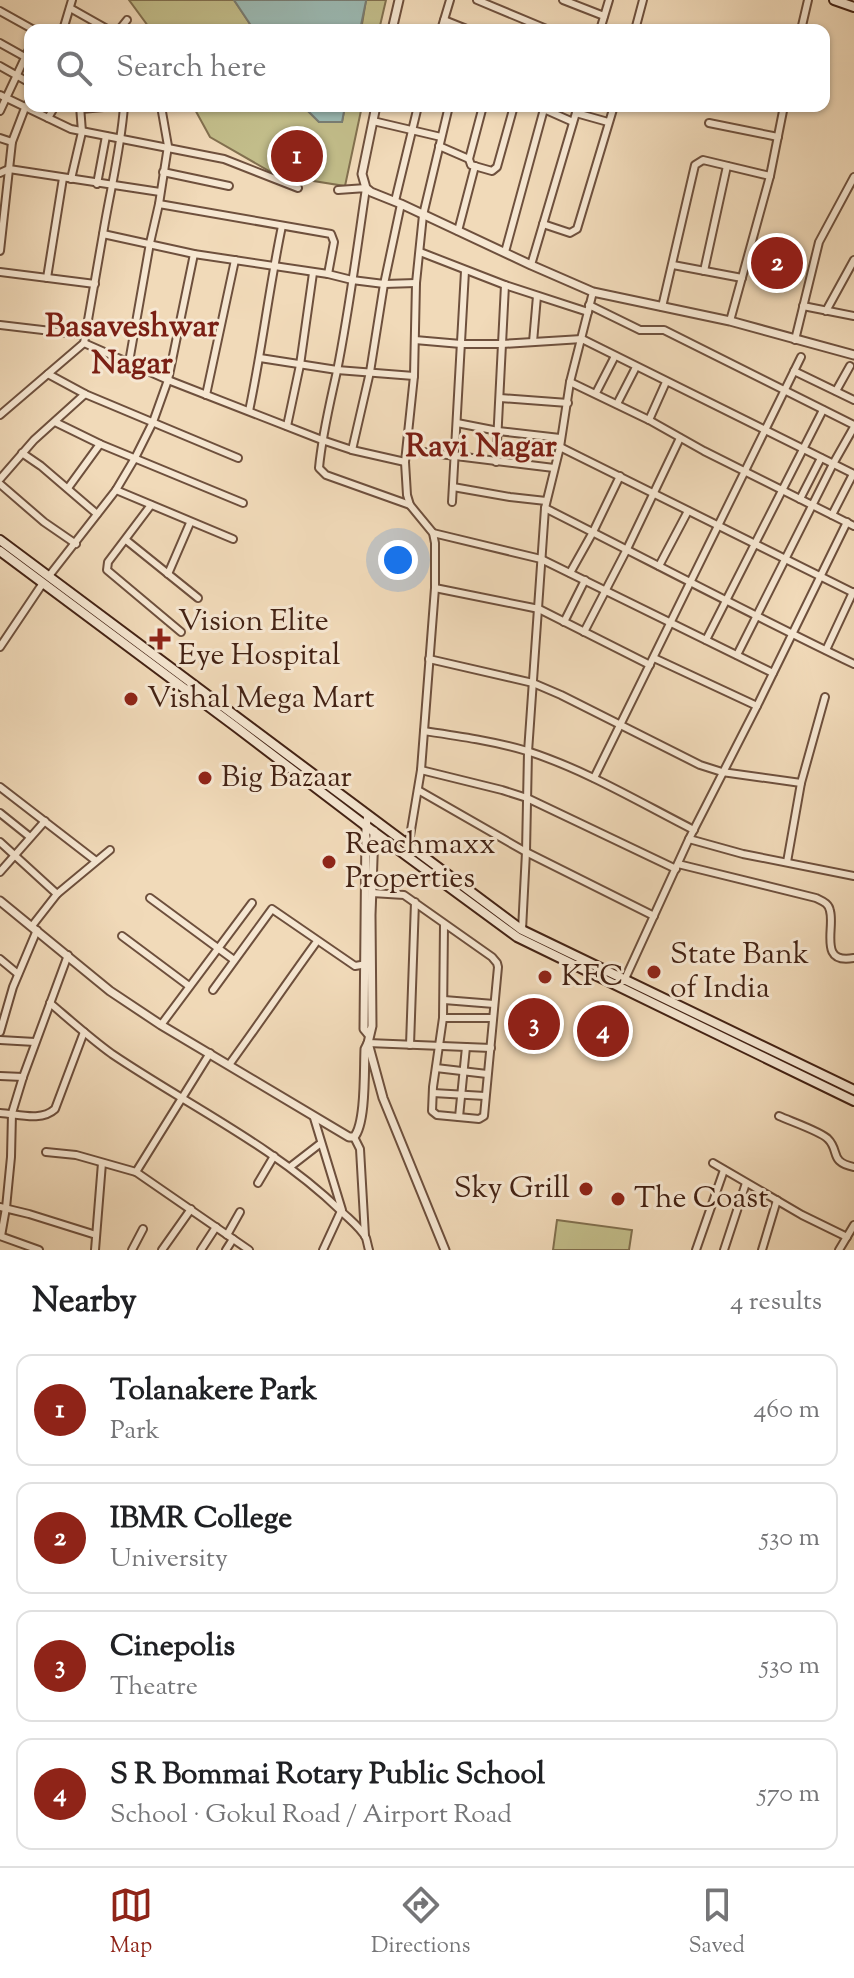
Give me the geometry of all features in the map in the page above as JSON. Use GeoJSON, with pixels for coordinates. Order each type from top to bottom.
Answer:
{"type":"FeatureCollection","features":[{"type":"Feature","properties":{"kind":"main road"},"geometry":{"type":"LineString","coordinates":[[834,0],[854,7]]}},
{"type":"Feature","properties":{"kind":"main road"},"geometry":{"type":"LineString","coordinates":[[0,540],[46,580],[370,829],[408,851],[522,930],[854,1101]]}},
{"type":"Feature","properties":{"kind":"main road"},"geometry":{"type":"LineString","coordinates":[[0,551],[46,580],[372,818],[408,851],[517,937],[854,1090]]}},
{"type":"Feature","properties":{"kind":"street"},"geometry":{"type":"LineString","coordinates":[[65,24],[72,0]]}},
{"type":"Feature","properties":{"kind":"street"},"geometry":{"type":"LineString","coordinates":[[393,24],[399,0]]}},
{"type":"Feature","properties":{"kind":"street"},"geometry":{"type":"LineString","coordinates":[[443,24],[450,0]]}},
{"type":"Feature","properties":{"kind":"street"},"geometry":{"type":"LineString","coordinates":[[477,0],[535,24]]}},
{"type":"Feature","properties":{"kind":"street"},"geometry":{"type":"LineString","coordinates":[[563,0],[604,16]]}},
{"type":"Feature","properties":{"kind":"street"},"geometry":{"type":"LineString","coordinates":[[602,24],[609,0]]}},
{"type":"Feature","properties":{"kind":"street"},"geometry":{"type":"LineString","coordinates":[[637,24],[643,0]]}},
{"type":"Feature","properties":{"kind":"street"},"geometry":{"type":"LineString","coordinates":[[802,24],[808,0]]}},
{"type":"Feature","properties":{"kind":"street"},"geometry":{"type":"LineString","coordinates":[[70,8],[93,24]]}},
{"type":"Feature","properties":{"kind":"street"},"geometry":{"type":"LineString","coordinates":[[0,11],[24,24]]}},
{"type":"Feature","properties":{"kind":"street"},"geometry":{"type":"LineString","coordinates":[[124,24],[127,20]]}},
{"type":"Feature","properties":{"kind":"street"},"geometry":{"type":"LineString","coordinates":[[444,20],[454,24]]}},
{"type":"Feature","properties":{"kind":"street"},"geometry":{"type":"LineString","coordinates":[[0,43],[24,56]]}},
{"type":"Feature","properties":{"kind":"street"},"geometry":{"type":"LineString","coordinates":[[0,111],[3,97],[24,59]]}},
{"type":"Feature","properties":{"kind":"street"},"geometry":{"type":"LineString","coordinates":[[1,69],[24,79]]}},
{"type":"Feature","properties":{"kind":"street"},"geometry":{"type":"LineString","coordinates":[[3,97],[24,103]]}},
{"type":"Feature","properties":{"kind":"street"},"geometry":{"type":"LineString","coordinates":[[0,251],[12,142],[25,112]]}},
{"type":"Feature","properties":{"kind":"street"},"geometry":{"type":"LineString","coordinates":[[39,112],[71,129],[224,159],[298,188]]}},
{"type":"Feature","properties":{"kind":"street"},"geometry":{"type":"LineString","coordinates":[[48,118],[52,112]]}},
{"type":"Feature","properties":{"kind":"street"},"geometry":{"type":"LineString","coordinates":[[47,278],[67,178],[82,132],[80,112]]}},
{"type":"Feature","properties":{"kind":"street"},"geometry":{"type":"LineString","coordinates":[[0,415],[84,343],[110,186],[122,138],[124,112]]}},
{"type":"Feature","properties":{"kind":"street"},"geometry":{"type":"LineString","coordinates":[[129,362],[168,146],[162,112]]}},
{"type":"Feature","properties":{"kind":"street"},"geometry":{"type":"LineString","coordinates":[[375,112],[362,174],[366,188],[337,370],[322,440],[320,471],[410,505]]}},
{"type":"Feature","properties":{"kind":"street"},"geometry":{"type":"LineString","coordinates":[[352,450],[370,372],[416,112]]}},
{"type":"Feature","properties":{"kind":"street"},"geometry":{"type":"LineString","coordinates":[[408,851],[421,770],[435,588],[435,543],[433,533],[410,505],[405,462],[414,376],[416,283],[423,215],[447,112]]}},
{"type":"Feature","properties":{"kind":"street"},"geometry":{"type":"LineString","coordinates":[[481,112],[469,159],[471,165],[492,171],[497,167],[512,112]]}},
{"type":"Feature","properties":{"kind":"street"},"geometry":{"type":"LineString","coordinates":[[505,252],[539,112]]}},
{"type":"Feature","properties":{"kind":"street"},"geometry":{"type":"LineString","coordinates":[[551,112],[573,122]]}},
{"type":"Feature","properties":{"kind":"street"},"geometry":{"type":"LineString","coordinates":[[531,265],[576,112]]}},
{"type":"Feature","properties":{"kind":"street"},"geometry":{"type":"LineString","coordinates":[[582,112],[608,122]]}},
{"type":"Feature","properties":{"kind":"street"},"geometry":{"type":"LineString","coordinates":[[543,224],[570,233],[577,229],[612,112]]}},
{"type":"Feature","properties":{"kind":"street"},"geometry":{"type":"LineString","coordinates":[[730,321],[770,176],[783,112]]}},
{"type":"Feature","properties":{"kind":"street"},"geometry":{"type":"LineString","coordinates":[[373,121],[441,137]]}},
{"type":"Feature","properties":{"kind":"street"},"geometry":{"type":"LineString","coordinates":[[709,123],[778,137]]}},
{"type":"Feature","properties":{"kind":"street"},"geometry":{"type":"LineString","coordinates":[[97,184],[106,136]]}},
{"type":"Feature","properties":{"kind":"street"},"geometry":{"type":"LineString","coordinates":[[0,138],[12,142]]}},
{"type":"Feature","properties":{"kind":"street"},"geometry":{"type":"LineString","coordinates":[[439,146],[469,159]]}},
{"type":"Feature","properties":{"kind":"street"},"geometry":{"type":"LineString","coordinates":[[0,159],[9,161]]}},
{"type":"Feature","properties":{"kind":"street"},"geometry":{"type":"LineString","coordinates":[[662,307],[695,165],[703,160],[770,176]]}},
{"type":"Feature","properties":{"kind":"street"},"geometry":{"type":"LineString","coordinates":[[458,231],[475,166]]}},
{"type":"Feature","properties":{"kind":"street"},"geometry":{"type":"LineString","coordinates":[[704,271],[727,166]]}},
{"type":"Feature","properties":{"kind":"street"},"geometry":{"type":"LineString","coordinates":[[0,173],[9,169],[160,192]]}},
{"type":"Feature","properties":{"kind":"street"},"geometry":{"type":"LineString","coordinates":[[163,172],[229,186]]}},
{"type":"Feature","properties":{"kind":"street"},"geometry":{"type":"LineString","coordinates":[[795,340],[819,242],[854,177]]}},
{"type":"Feature","properties":{"kind":"street"},"geometry":{"type":"LineString","coordinates":[[338,190],[366,188],[593,292],[730,321],[854,355]]}},
{"type":"Feature","properties":{"kind":"street"},"geometry":{"type":"LineString","coordinates":[[159,204],[331,234],[334,242],[328,274]]}},
{"type":"Feature","properties":{"kind":"street"},"geometry":{"type":"LineString","coordinates":[[249,411],[282,226]]}},
{"type":"Feature","properties":{"kind":"street"},"geometry":{"type":"LineString","coordinates":[[103,234],[194,254],[352,280],[384,284],[416,283]]}},
{"type":"Feature","properties":{"kind":"street"},"geometry":{"type":"LineString","coordinates":[[420,252],[465,271],[537,296],[589,309],[644,331],[664,330],[854,426],[737,655]]}},
{"type":"Feature","properties":{"kind":"street"},"geometry":{"type":"LineString","coordinates":[[0,647],[46,580],[116,490],[153,422],[168,380],[194,254]]}},
{"type":"Feature","properties":{"kind":"street"},"geometry":{"type":"LineString","coordinates":[[206,395],[235,260]]}},
{"type":"Feature","properties":{"kind":"street"},"geometry":{"type":"LineString","coordinates":[[673,265],[742,278]]}},
{"type":"Feature","properties":{"kind":"street"},"geometry":{"type":"LineString","coordinates":[[826,311],[853,266]]}},
{"type":"Feature","properties":{"kind":"street"},"geometry":{"type":"LineString","coordinates":[[452,502],[465,271]]}},
{"type":"Feature","properties":{"kind":"street"},"geometry":{"type":"LineString","coordinates":[[0,272],[95,284]]}},
{"type":"Feature","properties":{"kind":"street"},"geometry":{"type":"LineString","coordinates":[[287,426],[300,365],[313,273]]}},
{"type":"Feature","properties":{"kind":"street"},"geometry":{"type":"LineString","coordinates":[[496,462],[505,285]]}},
{"type":"Feature","properties":{"kind":"street"},"geometry":{"type":"LineString","coordinates":[[522,930],[528,752],[546,504],[560,447],[570,382],[593,292]]}},
{"type":"Feature","properties":{"kind":"street"},"geometry":{"type":"LineString","coordinates":[[533,342],[537,296]]}},
{"type":"Feature","properties":{"kind":"street"},"geometry":{"type":"LineString","coordinates":[[803,306],[854,316]]}},
{"type":"Feature","properties":{"kind":"street"},"geometry":{"type":"LineString","coordinates":[[0,325],[85,335]]}},
{"type":"Feature","properties":{"kind":"street"},"geometry":{"type":"LineString","coordinates":[[415,340],[502,344],[582,339],[854,474],[832,515]]}},
{"type":"Feature","properties":{"kind":"street"},"geometry":{"type":"LineString","coordinates":[[84,343],[168,380],[322,440],[405,462]]}},
{"type":"Feature","properties":{"kind":"street"},"geometry":{"type":"LineString","coordinates":[[596,393],[615,356]]}},
{"type":"Feature","properties":{"kind":"street"},"geometry":{"type":"LineString","coordinates":[[594,778],[801,357]]}},
{"type":"Feature","properties":{"kind":"street"},"geometry":{"type":"LineString","coordinates":[[260,358],[337,370],[414,376]]}},
{"type":"Feature","properties":{"kind":"street"},"geometry":{"type":"LineString","coordinates":[[836,391],[850,366]]}},
{"type":"Feature","properties":{"kind":"street"},"geometry":{"type":"LineString","coordinates":[[617,404],[636,367]]}},
{"type":"Feature","properties":{"kind":"street"},"geometry":{"type":"LineString","coordinates":[[794,371],[854,400]]}},
{"type":"Feature","properties":{"kind":"street"},"geometry":{"type":"LineString","coordinates":[[48,374],[85,394],[238,458]]}},
{"type":"Feature","properties":{"kind":"street"},"geometry":{"type":"LineString","coordinates":[[570,382],[852,524],[819,577],[689,839],[622,984]]}},
{"type":"Feature","properties":{"kind":"street"},"geometry":{"type":"LineString","coordinates":[[649,420],[666,382]]}},
{"type":"Feature","properties":{"kind":"street"},"geometry":{"type":"LineString","coordinates":[[76,544],[44,522],[0,482],[22,453],[85,394]]}},
{"type":"Feature","properties":{"kind":"street"},"geometry":{"type":"LineString","coordinates":[[500,398],[568,403]]}},
{"type":"Feature","properties":{"kind":"street"},"geometry":{"type":"LineString","coordinates":[[706,640],[823,410]]}},
{"type":"Feature","properties":{"kind":"street"},"geometry":{"type":"LineString","coordinates":[[55,422],[243,503]]}},
{"type":"Feature","properties":{"kind":"street"},"geometry":{"type":"LineString","coordinates":[[457,423],[560,438]]}},
{"type":"Feature","properties":{"kind":"street"},"geometry":{"type":"LineString","coordinates":[[584,632],[680,438]]}},
{"type":"Feature","properties":{"kind":"street"},"geometry":{"type":"LineString","coordinates":[[68,488],[100,444]]}},
{"type":"Feature","properties":{"kind":"street"},"geometry":{"type":"LineString","coordinates":[[560,447],[854,592],[826,650]]}},
{"type":"Feature","properties":{"kind":"street"},"geometry":{"type":"LineString","coordinates":[[407,450],[554,468]]}},
{"type":"Feature","properties":{"kind":"street"},"geometry":{"type":"LineString","coordinates":[[22,453],[97,514]]}},
{"type":"Feature","properties":{"kind":"street"},"geometry":{"type":"LineString","coordinates":[[800,499],[821,458]]}},
{"type":"Feature","properties":{"kind":"street"},"geometry":{"type":"LineString","coordinates":[[570,573],[620,476]]}},
{"type":"Feature","properties":{"kind":"street"},"geometry":{"type":"LineString","coordinates":[[453,487],[546,504],[593,532],[854,664]]}},
{"type":"Feature","properties":{"kind":"street"},"geometry":{"type":"LineString","coordinates":[[116,490],[233,539]]}},
{"type":"Feature","properties":{"kind":"street"},"geometry":{"type":"LineString","coordinates":[[151,505],[108,562],[107,570],[181,632]]}},
{"type":"Feature","properties":{"kind":"street"},"geometry":{"type":"LineString","coordinates":[[659,566],[688,511]]}},
{"type":"Feature","properties":{"kind":"street"},"geometry":{"type":"LineString","coordinates":[[168,574],[190,523]]}},
{"type":"Feature","properties":{"kind":"street"},"geometry":{"type":"LineString","coordinates":[[433,533],[541,559],[773,673]]}},
{"type":"Feature","properties":{"kind":"street"},"geometry":{"type":"LineString","coordinates":[[126,540],[198,598]]}},
{"type":"Feature","properties":{"kind":"street"},"geometry":{"type":"LineString","coordinates":[[564,622],[585,580]]}},
{"type":"Feature","properties":{"kind":"street"},"geometry":{"type":"LineString","coordinates":[[435,588],[539,609],[584,632],[757,706]]}},
{"type":"Feature","properties":{"kind":"street"},"geometry":{"type":"LineString","coordinates":[[429,659],[533,683],[700,765],[722,772],[801,783]]}},
{"type":"Feature","properties":{"kind":"street"},"geometry":{"type":"LineString","coordinates":[[787,862],[801,783],[825,697]]}},
{"type":"Feature","properties":{"kind":"street"},"geometry":{"type":"LineString","coordinates":[[424,731],[498,743],[528,752],[594,778],[694,830]]}},
{"type":"Feature","properties":{"kind":"street"},"geometry":{"type":"LineString","coordinates":[[421,770],[527,798],[677,866],[823,901],[831,912],[831,949],[843,959],[854,958]]}},
{"type":"Feature","properties":{"kind":"street"},"geometry":{"type":"LineString","coordinates":[[0,787],[96,861]]}},
{"type":"Feature","properties":{"kind":"street"},"geometry":{"type":"LineString","coordinates":[[417,790],[526,852],[654,916]]}},
{"type":"Feature","properties":{"kind":"street"},"geometry":{"type":"LineString","coordinates":[[0,813],[30,837]]}},
{"type":"Feature","properties":{"kind":"street"},"geometry":{"type":"LineString","coordinates":[[372,818],[364,1029],[383,1098],[445,1250]]}},
{"type":"Feature","properties":{"kind":"street"},"geometry":{"type":"LineString","coordinates":[[0,872],[45,821]]}},
{"type":"Feature","properties":{"kind":"street"},"geometry":{"type":"LineString","coordinates":[[689,839],[743,854],[854,876]]}},
{"type":"Feature","properties":{"kind":"street"},"geometry":{"type":"LineString","coordinates":[[0,842],[57,894]]}},
{"type":"Feature","properties":{"kind":"street"},"geometry":{"type":"LineString","coordinates":[[0,1032],[35,928],[57,894],[110,850]]}},
{"type":"Feature","properties":{"kind":"street"},"geometry":{"type":"LineString","coordinates":[[370,887],[400,894],[415,902],[497,963],[482,1119],[433,1114],[443,1018],[444,925]]}},
{"type":"Feature","properties":{"kind":"street"},"geometry":{"type":"LineString","coordinates":[[150,898],[234,960]]}},
{"type":"Feature","properties":{"kind":"street"},"geometry":{"type":"LineString","coordinates":[[0,901],[110,991],[344,1136],[354,1137]]}},
{"type":"Feature","properties":{"kind":"street"},"geometry":{"type":"LineString","coordinates":[[410,1045],[415,902]]}},
{"type":"Feature","properties":{"kind":"street"},"geometry":{"type":"LineString","coordinates":[[161,1025],[252,903]]}},
{"type":"Feature","properties":{"kind":"street"},"geometry":{"type":"LineString","coordinates":[[213,990],[272,909],[355,966],[367,964]]}},
{"type":"Feature","properties":{"kind":"street"},"geometry":{"type":"LineString","coordinates":[[122,936],[189,986]]}},
{"type":"Feature","properties":{"kind":"street"},"geometry":{"type":"LineString","coordinates":[[229,1065],[315,944]]}},
{"type":"Feature","properties":{"kind":"street"},"geometry":{"type":"LineString","coordinates":[[39,1250],[0,1236],[11,1149],[12,1113],[68,955]]}},
{"type":"Feature","properties":{"kind":"street"},"geometry":{"type":"LineString","coordinates":[[0,959],[18,974]]}},
{"type":"Feature","properties":{"kind":"street"},"geometry":{"type":"LineString","coordinates":[[0,1000],[7,1005]]}},
{"type":"Feature","properties":{"kind":"street"},"geometry":{"type":"LineString","coordinates":[[444,1000],[494,1004]]}},
{"type":"Feature","properties":{"kind":"street"},"geometry":{"type":"LineString","coordinates":[[50,1003],[112,1053],[290,1167],[342,1212],[365,1237]]}},
{"type":"Feature","properties":{"kind":"street"},"geometry":{"type":"LineString","coordinates":[[443,1018],[493,1018]]}},
{"type":"Feature","properties":{"kind":"street"},"geometry":{"type":"LineString","coordinates":[[0,1113],[43,1116],[55,1109],[84,1032]]}},
{"type":"Feature","properties":{"kind":"street"},"geometry":{"type":"LineString","coordinates":[[368,1039],[410,1045],[491,1048]]}},
{"type":"Feature","properties":{"kind":"street"},"geometry":{"type":"LineString","coordinates":[[354,1137],[360,1131],[362,1119],[368,1039]]}},
{"type":"Feature","properties":{"kind":"street"},"geometry":{"type":"LineString","coordinates":[[0,1040],[35,1042]]}},
{"type":"Feature","properties":{"kind":"street"},"geometry":{"type":"LineString","coordinates":[[459,1117],[466,1047]]}},
{"type":"Feature","properties":{"kind":"street"},"geometry":{"type":"LineString","coordinates":[[136,1172],[210,1053]]}},
{"type":"Feature","properties":{"kind":"street"},"geometry":{"type":"LineString","coordinates":[[436,1068],[487,1074]]}},
{"type":"Feature","properties":{"kind":"street"},"geometry":{"type":"LineString","coordinates":[[0,1076],[23,1077]]}},
{"type":"Feature","properties":{"kind":"street"},"geometry":{"type":"LineString","coordinates":[[433,1093],[485,1096]]}},
{"type":"Feature","properties":{"kind":"street"},"geometry":{"type":"LineString","coordinates":[[779,1116],[827,1138],[837,1158],[854,1167]]}},
{"type":"Feature","properties":{"kind":"street"},"geometry":{"type":"LineString","coordinates":[[314,1118],[342,1212],[323,1250]]}},
{"type":"Feature","properties":{"kind":"street"},"geometry":{"type":"LineString","coordinates":[[354,1137],[360,1149],[365,1237],[369,1250]]}},
{"type":"Feature","properties":{"kind":"street"},"geometry":{"type":"LineString","coordinates":[[290,1167],[321,1143]]}},
{"type":"Feature","properties":{"kind":"street"},"geometry":{"type":"LineString","coordinates":[[46,1152],[76,1155],[136,1172],[245,1249]]}},
{"type":"Feature","properties":{"kind":"street"},"geometry":{"type":"LineString","coordinates":[[258,1183],[274,1156]]}},
{"type":"Feature","properties":{"kind":"street"},"geometry":{"type":"LineString","coordinates":[[95,1250],[102,1163]]}},
{"type":"Feature","properties":{"kind":"street"},"geometry":{"type":"LineString","coordinates":[[713,1163],[847,1237]]}},
{"type":"Feature","properties":{"kind":"street"},"geometry":{"type":"LineString","coordinates":[[696,1250],[724,1170]]}},
{"type":"Feature","properties":{"kind":"street"},"geometry":{"type":"LineString","coordinates":[[724,1250],[746,1183]]}},
{"type":"Feature","properties":{"kind":"street"},"geometry":{"type":"LineString","coordinates":[[762,1250],[777,1200]]}},
{"type":"Feature","properties":{"kind":"street"},"geometry":{"type":"LineString","coordinates":[[3,1208],[96,1235]]}},
{"type":"Feature","properties":{"kind":"street"},"geometry":{"type":"LineString","coordinates":[[162,1250],[191,1209]]}},
{"type":"Feature","properties":{"kind":"street"},"geometry":{"type":"LineString","coordinates":[[226,1250],[240,1212]]}},
{"type":"Feature","properties":{"kind":"street"},"geometry":{"type":"LineString","coordinates":[[839,1250],[854,1225]]}},
{"type":"Feature","properties":{"kind":"street"},"geometry":{"type":"LineString","coordinates":[[201,1250],[216,1227]]}},
{"type":"Feature","properties":{"kind":"street"},"geometry":{"type":"LineString","coordinates":[[132,1250],[143,1229]]}},
{"type":"Feature","properties":{"kind":"shaded area"},"geometry":{"type":"Polygon","coordinates":[[[129,0],[234,0],[250,24],[147,24],[129,0]]]}},
{"type":"Feature","properties":{"kind":"shaded area"},"geometry":{"type":"Polygon","coordinates":[[[366,0],[386,0],[380,24],[362,24],[366,0]]]}},
{"type":"Feature","properties":{"kind":"shaded area"},"geometry":{"type":"Polygon","coordinates":[[[196,112],[309,112],[319,122],[342,122],[344,112],[361,112],[345,186],[276,175],[210,137],[196,112]]]}},
{"type":"Feature","properties":{"kind":"shaded area"},"geometry":{"type":"Polygon","coordinates":[[[557,1220],[632,1230],[629,1250],[553,1250],[557,1220]]]}},
{"type":"Feature","properties":{"kind":"water"},"geometry":{"type":"Polygon","coordinates":[[[234,0],[366,0],[361,24],[250,24],[234,0]]]}},
{"type":"Feature","properties":{"kind":"water"},"geometry":{"type":"Polygon","coordinates":[[[309,112],[344,112],[342,122],[319,122],[309,112]]]}},
{"type":"Feature","properties":{"kind":"place","name":"Tolanakere Park"},"geometry":{"type":"Point","coordinates":[297,156]}},
{"type":"Feature","properties":{"kind":"place","name":"IBMR College"},"geometry":{"type":"Point","coordinates":[777,263]}},
{"type":"Feature","properties":{"kind":"place","name":"Vision Elite Eye Hospital"},"geometry":{"type":"Point","coordinates":[160,639]}},
{"type":"Feature","properties":{"kind":"place","name":"Vishal Mega Mart"},"geometry":{"type":"Point","coordinates":[131,699]}},
{"type":"Feature","properties":{"kind":"place","name":"Big Bazaar"},"geometry":{"type":"Point","coordinates":[205,778]}},
{"type":"Feature","properties":{"kind":"place","name":"Reachmaxx Properties"},"geometry":{"type":"Point","coordinates":[329,862]}},
{"type":"Feature","properties":{"kind":"place","name":"State Bank of India"},"geometry":{"type":"Point","coordinates":[654,972]}},
{"type":"Feature","properties":{"kind":"place","name":"KFC"},"geometry":{"type":"Point","coordinates":[545,977]}},
{"type":"Feature","properties":{"kind":"place","name":"Cinepolis"},"geometry":{"type":"Point","coordinates":[534,1024]}},
{"type":"Feature","properties":{"kind":"place","name":"S R Bommai Rotary Public School"},"geometry":{"type":"Point","coordinates":[603,1031]}},
{"type":"Feature","properties":{"kind":"place","name":"Sky Grill"},"geometry":{"type":"Point","coordinates":[586,1189]}},
{"type":"Feature","properties":{"kind":"place","name":"The Coast"},"geometry":{"type":"Point","coordinates":[618,1199]}},
{"type":"Feature","properties":{"kind":"district","name":"Basaveshwar Nagar"},"geometry":{"type":"Point","coordinates":[132,346]}},
{"type":"Feature","properties":{"kind":"district","name":"Ravi Nagar"},"geometry":{"type":"Point","coordinates":[481,448]}}]}
